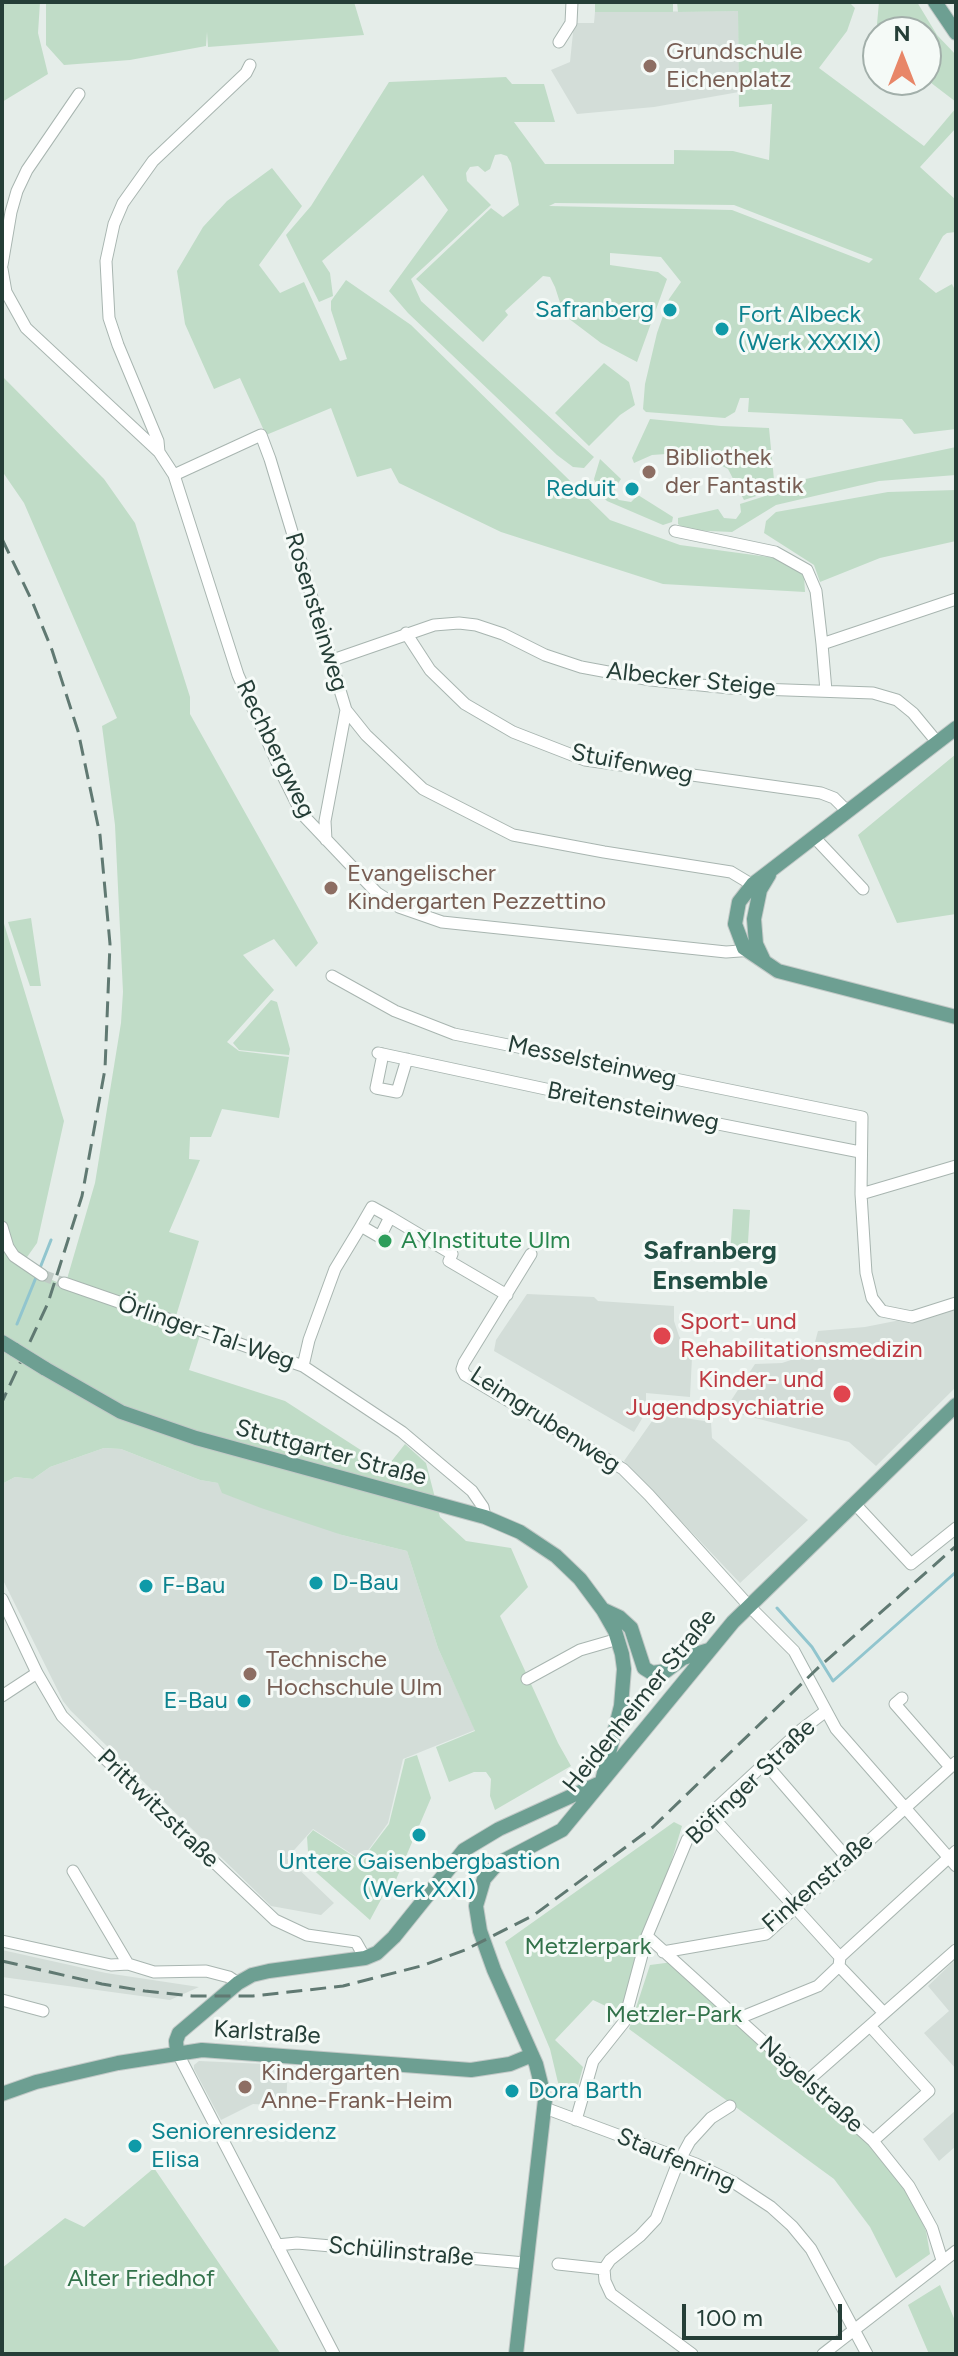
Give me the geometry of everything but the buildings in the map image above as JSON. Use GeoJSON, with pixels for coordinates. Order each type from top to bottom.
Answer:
{"type":"FeatureCollection","features":[{"type":"Feature","properties":{"kind":"main road"},"geometry":{"type":"LineString","coordinates":[[935,2],[956,33]]}},
{"type":"Feature","properties":{"kind":"main road"},"geometry":{"type":"LineString","coordinates":[[956,728],[814,837],[756,887],[752,950],[770,967],[790,976],[956,1017]]}},
{"type":"Feature","properties":{"kind":"main road","name":"Stuttgarter Straße"},"geometry":{"type":"LineString","coordinates":[[8,1346],[100,1403],[168,1429],[485,1517],[520,1532],[556,1556],[580,1579],[603,1610],[618,1639],[624,1669],[623,1688],[602,1783]]}},
{"type":"Feature","properties":{"kind":"main road","name":"Heidenheimer Straße"},"geometry":{"type":"LineString","coordinates":[[516,2354],[545,2108],[544,2090],[489,1956],[477,1917],[477,1897],[491,1870],[562,1830],[709,1650],[749,1606],[956,1405]]}},
{"type":"Feature","properties":{"kind":"main road"},"geometry":{"type":"LineString","coordinates":[[603,1610],[619,1617],[631,1628],[644,1668],[652,1673],[666,1671],[683,1658],[709,1650]]}},
{"type":"Feature","properties":{"kind":"main road"},"geometry":{"type":"LineString","coordinates":[[177,2052],[179,2033],[238,1983],[252,1975],[269,1971],[365,1958],[385,1948],[464,1850],[493,1832],[602,1783]]}},
{"type":"Feature","properties":{"kind":"main road","name":"Karlstraße"},"geometry":{"type":"LineString","coordinates":[[2,2094],[75,2073],[177,2052],[202,2050],[471,2070],[505,2065],[532,2055]]}},
{"type":"Feature","properties":{"kind":"street"},"geometry":{"type":"LineString","coordinates":[[559,42],[571,23],[572,2]]}},
{"type":"Feature","properties":{"kind":"street"},"geometry":{"type":"LineString","coordinates":[[159,452],[158,441],[109,318],[106,261],[114,224],[123,203],[153,161],[246,73],[250,65]]}},
{"type":"Feature","properties":{"kind":"street","name":"Rechbergweg"},"geometry":{"type":"LineString","coordinates":[[79,94],[33,160],[17,191],[2,267],[6,292],[26,328],[159,452],[174,475],[238,675],[258,725],[302,814],[385,898],[435,920],[726,952],[752,950]]}},
{"type":"Feature","properties":{"kind":"street","name":"Rosensteinweg"},"geometry":{"type":"LineString","coordinates":[[174,475],[261,435],[346,710],[366,735],[423,789],[504,832],[567,846],[728,871],[756,887]]}},
{"type":"Feature","properties":{"kind":"street"},"geometry":{"type":"LineString","coordinates":[[675,531],[775,552],[807,570],[816,591],[826,691]]}},
{"type":"Feature","properties":{"kind":"street"},"geometry":{"type":"LineString","coordinates":[[822,644],[956,599]]}},
{"type":"Feature","properties":{"kind":"street","name":"Albecker Steige"},"geometry":{"type":"LineString","coordinates":[[330,661],[434,625],[476,625],[581,667],[651,680],[730,688],[873,693],[897,700],[913,713],[937,742]]}},
{"type":"Feature","properties":{"kind":"street","name":"Stuifenweg"},"geometry":{"type":"LineString","coordinates":[[406,633],[430,670],[465,704],[513,732],[585,760],[821,793],[834,798],[847,811]]}},
{"type":"Feature","properties":{"kind":"street"},"geometry":{"type":"LineString","coordinates":[[326,840],[325,821],[346,710]]}},
{"type":"Feature","properties":{"kind":"street"},"geometry":{"type":"LineString","coordinates":[[814,837],[863,889]]}},
{"type":"Feature","properties":{"kind":"street","name":"Messelsteinweg"},"geometry":{"type":"LineString","coordinates":[[332,976],[395,1011],[454,1034],[862,1117],[860,1152]]}},
{"type":"Feature","properties":{"kind":"street","name":"Breitensteinweg"},"geometry":{"type":"LineString","coordinates":[[407,1059],[397,1092],[376,1088],[380,1054],[407,1059],[860,1152]]}},
{"type":"Feature","properties":{"kind":"street"},"geometry":{"type":"LineString","coordinates":[[860,1152],[866,1273],[872,1298],[882,1311],[912,1317],[956,1303]]}},
{"type":"Feature","properties":{"kind":"street"},"geometry":{"type":"LineString","coordinates":[[861,1194],[956,1166]]}},
{"type":"Feature","properties":{"kind":"street"},"geometry":{"type":"LineString","coordinates":[[303,1366],[309,1340],[335,1269],[372,1207],[452,1254],[449,1261],[507,1295]]}},
{"type":"Feature","properties":{"kind":"street"},"geometry":{"type":"LineString","coordinates":[[361,1226],[380,1237],[390,1217]]}},
{"type":"Feature","properties":{"kind":"street"},"geometry":{"type":"LineString","coordinates":[[2,1227],[14,1256],[38,1273]]}},
{"type":"Feature","properties":{"kind":"street","name":"Leimgrubenweg"},"geometry":{"type":"LineString","coordinates":[[531,1254],[464,1363],[462,1369],[465,1375],[623,1469],[681,1528],[749,1606]]}},
{"type":"Feature","properties":{"kind":"street","name":"Örlinger-Tal-Weg"},"geometry":{"type":"LineString","coordinates":[[64,1283],[303,1366],[402,1432],[472,1491],[483,1507],[485,1517]]}},
{"type":"Feature","properties":{"kind":"street"},"geometry":{"type":"LineString","coordinates":[[855,1504],[911,1564],[956,1528]]}},
{"type":"Feature","properties":{"kind":"street","name":"Prittwitzstraße"},"geometry":{"type":"LineString","coordinates":[[2,1599],[7,1622],[62,1716],[275,1920],[295,1931],[356,1942],[365,1958]]}},
{"type":"Feature","properties":{"kind":"street"},"geometry":{"type":"LineString","coordinates":[[737,2019],[818,1986],[839,1962],[953,1858],[844,1740],[797,1655],[749,1606]]}},
{"type":"Feature","properties":{"kind":"street"},"geometry":{"type":"LineString","coordinates":[[527,1679],[580,1650],[618,1639]]}},
{"type":"Feature","properties":{"kind":"street"},"geometry":{"type":"LineString","coordinates":[[2,1696],[37,1673]]}},
{"type":"Feature","properties":{"kind":"street","name":"Finkenstraße"},"geometry":{"type":"LineString","coordinates":[[663,1952],[766,1934],[953,1765],[895,1704],[902,1698]]}},
{"type":"Feature","properties":{"kind":"street","name":"Böfinger Straße"},"geometry":{"type":"LineString","coordinates":[[576,2120],[593,2061],[624,2022],[647,1936],[687,1840],[710,1814],[826,1711]]}},
{"type":"Feature","properties":{"kind":"street"},"geometry":{"type":"LineString","coordinates":[[765,1763],[848,1859]]}},
{"type":"Feature","properties":{"kind":"street"},"geometry":{"type":"LineString","coordinates":[[710,1814],[884,2013]]}},
{"type":"Feature","properties":{"kind":"street"},"geometry":{"type":"LineString","coordinates":[[73,1871],[128,1964]]}},
{"type":"Feature","properties":{"kind":"street","name":"Nagelstraße"},"geometry":{"type":"LineString","coordinates":[[647,1936],[873,2141],[909,2186],[932,2228],[942,2260]]}},
{"type":"Feature","properties":{"kind":"street"},"geometry":{"type":"LineString","coordinates":[[2,1941],[111,1965],[128,1964],[154,1972],[206,1971],[229,1977],[238,1983]]}},
{"type":"Feature","properties":{"kind":"street"},"geometry":{"type":"LineString","coordinates":[[806,2082],[956,1950]]}},
{"type":"Feature","properties":{"kind":"street"},"geometry":{"type":"LineString","coordinates":[[2,2000],[43,2011]]}},
{"type":"Feature","properties":{"kind":"street"},"geometry":{"type":"LineString","coordinates":[[870,2026],[929,2091],[873,2141]]}},
{"type":"Feature","properties":{"kind":"street"},"geometry":{"type":"LineString","coordinates":[[177,2052],[334,2354]]}},
{"type":"Feature","properties":{"kind":"street"},"geometry":{"type":"LineString","coordinates":[[692,2354],[611,2294],[604,2269],[656,2219],[690,2141],[711,2118],[730,2106]]}},
{"type":"Feature","properties":{"kind":"street","name":"Staufenring"},"geometry":{"type":"LineString","coordinates":[[545,2108],[680,2158],[733,2182],[771,2207],[792,2226],[815,2256],[867,2354]]}},
{"type":"Feature","properties":{"kind":"street","name":"Schülinstraße"},"geometry":{"type":"LineString","coordinates":[[277,2245],[297,2243],[525,2263]]}},
{"type":"Feature","properties":{"kind":"street"},"geometry":{"type":"LineString","coordinates":[[823,2354],[956,2251]]}},
{"type":"Feature","properties":{"kind":"street"},"geometry":{"type":"LineString","coordinates":[[558,2264],[604,2269]]}},
{"type":"Feature","properties":{"kind":"shaded area","name":"Grundschule Eichenplatz"},"geometry":{"type":"Polygon","coordinates":[[[738,11],[739,92],[654,107],[577,114],[551,70],[570,62],[574,23],[594,23],[595,12],[738,11]]]}},
{"type":"Feature","properties":{"kind":"shaded area"},"geometry":{"type":"Polygon","coordinates":[[[527,1294],[594,1297],[598,1301],[674,1306],[674,1321],[679,1336],[692,1357],[690,1397],[646,1393],[646,1412],[634,1432],[494,1351],[496,1340],[527,1294]]]}},
{"type":"Feature","properties":{"kind":"shaded area","name":"Kinder- und Jugendpsychiatrie"},"geometry":{"type":"Polygon","coordinates":[[[956,1309],[956,1387],[876,1466],[849,1442],[720,1409],[730,1402],[755,1364],[782,1363],[812,1353],[818,1331],[865,1327],[956,1309]]]}},
{"type":"Feature","properties":{"kind":"shaded area"},"geometry":{"type":"Polygon","coordinates":[[[657,1414],[711,1422],[712,1438],[808,1520],[740,1583],[624,1461],[657,1414]]]}},
{"type":"Feature","properties":{"kind":"shaded area","name":"Technische Hochschule Ulm"},"geometry":{"type":"Polygon","coordinates":[[[104,1448],[121,1449],[200,1480],[218,1483],[342,1535],[407,1551],[438,1648],[475,1730],[403,1759],[388,1823],[361,1860],[313,1829],[287,1858],[334,1903],[321,1915],[271,1906],[71,1711],[63,1701],[2,1578],[2,1484],[15,1477],[33,1479],[50,1467],[104,1448]]]}},
{"type":"Feature","properties":{"kind":"shaded area"},"geometry":{"type":"Polygon","coordinates":[[[2,1950],[106,1973],[199,1987],[170,2000],[2,1977],[2,1950]]]}},
{"type":"Feature","properties":{"kind":"shaded area"},"geometry":{"type":"Polygon","coordinates":[[[956,1959],[956,2069],[924,2033],[949,2011],[928,1986],[956,1959]]]}},
{"type":"Feature","properties":{"kind":"shaded area","name":"Kindergarten Anne-Frank-Heim"},"geometry":{"type":"Polygon","coordinates":[[[199,2061],[288,2065],[286,2106],[253,2104],[221,2120],[194,2069],[199,2061]]]}},
{"type":"Feature","properties":{"kind":"shaded area"},"geometry":{"type":"Polygon","coordinates":[[[956,2110],[956,2146],[939,2161],[923,2139],[956,2110]]]}},
{"type":"Feature","properties":{"kind":"green space"},"geometry":{"type":"Polygon","coordinates":[[[2,2],[40,2],[38,33],[48,74],[2,102],[2,2]]]}},
{"type":"Feature","properties":{"kind":"green space"},"geometry":{"type":"Polygon","coordinates":[[[46,2],[354,2],[364,35],[208,47],[207,32],[206,46],[130,60],[64,65],[46,45],[46,2]]]}},
{"type":"Feature","properties":{"kind":"green space"},"geometry":{"type":"Polygon","coordinates":[[[595,2],[673,2],[673,12],[595,12],[595,2]]]}},
{"type":"Feature","properties":{"kind":"green space"},"geometry":{"type":"Polygon","coordinates":[[[677,2],[849,2],[855,8],[847,31],[819,68],[924,146],[956,108],[956,128],[920,167],[956,200],[956,232],[943,236],[919,279],[936,293],[952,284],[956,292],[956,429],[914,434],[902,419],[748,412],[749,398],[740,398],[735,412],[725,418],[646,412],[643,409],[645,384],[657,333],[669,299],[681,282],[661,257],[610,253],[610,265],[658,272],[667,279],[637,362],[601,343],[564,315],[550,277],[543,276],[505,311],[508,315],[483,342],[416,279],[491,208],[503,217],[519,205],[511,163],[507,156],[501,154],[495,155],[490,169],[485,172],[478,166],[470,167],[466,173],[467,181],[491,205],[411,279],[421,301],[594,457],[584,468],[573,467],[557,455],[408,313],[389,291],[448,210],[423,175],[322,261],[330,273],[333,296],[319,302],[286,235],[311,206],[389,82],[506,77],[512,84],[544,84],[555,122],[514,122],[545,164],[674,164],[674,150],[733,151],[769,160],[772,104],[739,107],[738,11],[678,12],[677,2]],[[555,203],[549,206],[732,210],[869,263],[873,259],[734,205],[555,203]]]}},
{"type":"Feature","properties":{"kind":"green space"},"geometry":{"type":"Polygon","coordinates":[[[879,2],[917,2],[925,16],[878,16],[879,2]]]}},
{"type":"Feature","properties":{"kind":"green space"},"geometry":{"type":"Polygon","coordinates":[[[942,40],[956,55],[956,102],[942,91],[942,40]]]}},
{"type":"Feature","properties":{"kind":"green space"},"geometry":{"type":"Polygon","coordinates":[[[272,168],[302,206],[259,265],[280,293],[304,282],[340,361],[347,359],[331,301],[346,280],[411,325],[610,520],[680,545],[776,558],[804,575],[805,592],[663,584],[501,532],[399,483],[391,468],[357,477],[331,408],[266,435],[240,378],[214,389],[185,324],[177,271],[203,227],[227,201],[272,168]]]}},
{"type":"Feature","properties":{"kind":"green space"},"geometry":{"type":"Polygon","coordinates":[[[604,363],[629,382],[635,405],[620,415],[589,446],[555,413],[604,363]]]}},
{"type":"Feature","properties":{"kind":"green space"},"geometry":{"type":"Polygon","coordinates":[[[2,376],[104,479],[135,523],[190,697],[190,714],[318,943],[296,967],[274,939],[243,955],[274,990],[227,1042],[239,1051],[289,1057],[279,1118],[222,1109],[211,1137],[190,1137],[189,1159],[200,1160],[169,1232],[199,1241],[176,1316],[67,1279],[95,1183],[121,1023],[123,992],[115,825],[102,726],[117,718],[24,503],[2,471],[2,376]]]}},
{"type":"Feature","properties":{"kind":"green space"},"geometry":{"type":"Polygon","coordinates":[[[650,419],[769,428],[775,490],[744,500],[728,469],[707,458],[680,453],[652,455],[634,463],[632,458],[650,419]]]}},
{"type":"Feature","properties":{"kind":"green space"},"geometry":{"type":"Polygon","coordinates":[[[956,447],[956,475],[879,481],[776,505],[732,532],[686,530],[678,524],[678,518],[718,509],[724,518],[736,519],[741,512],[740,504],[781,491],[782,484],[956,447]]]}},
{"type":"Feature","properties":{"kind":"green space"},"geometry":{"type":"Polygon","coordinates":[[[600,459],[621,479],[615,488],[619,500],[631,502],[638,495],[673,517],[672,522],[663,525],[607,501],[599,493],[594,479],[600,459]]]}},
{"type":"Feature","properties":{"kind":"green space"},"geometry":{"type":"Polygon","coordinates":[[[956,490],[956,541],[880,558],[820,582],[814,565],[764,533],[766,521],[776,512],[888,492],[956,490]]]}},
{"type":"Feature","properties":{"kind":"green space"},"geometry":{"type":"Polygon","coordinates":[[[956,754],[956,914],[897,923],[858,835],[956,754]]]}},
{"type":"Feature","properties":{"kind":"green space"},"geometry":{"type":"Polygon","coordinates":[[[2,917],[64,1121],[37,1243],[20,1267],[89,1295],[201,1332],[189,1370],[285,1401],[387,1467],[405,1444],[426,1463],[440,1517],[466,1541],[511,1548],[528,1587],[500,1616],[571,1766],[495,1810],[490,1796],[491,1779],[486,1772],[474,1772],[449,1782],[436,1747],[475,1731],[438,1648],[407,1551],[342,1535],[261,1508],[222,1493],[218,1483],[200,1480],[121,1449],[104,1448],[50,1467],[33,1479],[15,1477],[2,1484],[2,917]]]}},
{"type":"Feature","properties":{"kind":"green space"},"geometry":{"type":"Polygon","coordinates":[[[31,918],[41,986],[30,986],[8,922],[31,918]]]}},
{"type":"Feature","properties":{"kind":"green space"},"geometry":{"type":"Polygon","coordinates":[[[271,1000],[277,1002],[289,1055],[239,1050],[233,1043],[271,1000]]]}},
{"type":"Feature","properties":{"kind":"green space"},"geometry":{"type":"Polygon","coordinates":[[[733,1209],[750,1210],[747,1258],[730,1257],[733,1209]]]}},
{"type":"Feature","properties":{"kind":"green space"},"geometry":{"type":"Polygon","coordinates":[[[417,1755],[431,1798],[395,1882],[391,1881],[370,1920],[309,1866],[307,1837],[313,1830],[361,1861],[389,1824],[405,1759],[417,1755]]]}},
{"type":"Feature","properties":{"kind":"green space","name":"Metzlerpark"},"geometry":{"type":"Polygon","coordinates":[[[674,1822],[682,1826],[625,2015],[593,2000],[555,2040],[583,2067],[575,2096],[560,2091],[550,2049],[505,1942],[674,1822]]]}},
{"type":"Feature","properties":{"kind":"green space","name":"Metzler-Park"},"geometry":{"type":"Polygon","coordinates":[[[673,1962],[873,2141],[913,2199],[926,2231],[930,2254],[896,2278],[870,2227],[834,2179],[629,2029],[650,1965],[673,1962]]]}},
{"type":"Feature","properties":{"kind":"green space","name":"Alter Friedhof"},"geometry":{"type":"Polygon","coordinates":[[[154,2168],[281,2354],[2,2354],[2,2268],[65,2218],[84,2227],[154,2168]]]}},
{"type":"Feature","properties":{"kind":"green space"},"geometry":{"type":"Polygon","coordinates":[[[940,2285],[956,2323],[956,2354],[929,2354],[908,2305],[940,2285]]]}},
{"type":"Feature","properties":{"kind":"waterway"},"geometry":{"type":"LineString","coordinates":[[40,1268],[51,1240]]}},
{"type":"Feature","properties":{"kind":"waterway"},"geometry":{"type":"LineString","coordinates":[[17,1324],[37,1275]]}},
{"type":"Feature","properties":{"kind":"waterway"},"geometry":{"type":"LineString","coordinates":[[777,1608],[812,1647],[833,1681],[956,1572]]}},
{"type":"Feature","properties":{"kind":"tunnel"},"geometry":{"type":"LineString","coordinates":[[42,1275],[64,1283]]}},
{"type":"Feature","properties":{"kind":"railway"},"geometry":{"type":"LineString","coordinates":[[2,539],[52,650],[78,731],[100,835],[110,944],[105,1069],[82,1196],[48,1303],[2,1402]]}},
{"type":"Feature","properties":{"kind":"railway"},"geometry":{"type":"LineString","coordinates":[[2,1961],[145,1991],[192,1996],[253,1996],[343,1986],[421,1966],[465,1950],[534,1915],[653,1827],[819,1667],[956,1546]]}},
{"type":"Feature","properties":{"kind":"place","name":"Grundschule Eichenplatz"},"geometry":{"type":"Point","coordinates":[650,66]}},
{"type":"Feature","properties":{"kind":"place","name":"Safranberg"},"geometry":{"type":"Point","coordinates":[670,310]}},
{"type":"Feature","properties":{"kind":"place","name":"Fort Albeck (Werk XXXIX)"},"geometry":{"type":"Point","coordinates":[722,329]}},
{"type":"Feature","properties":{"kind":"place","name":"Bibliothek der Fantastik"},"geometry":{"type":"Point","coordinates":[649,472]}},
{"type":"Feature","properties":{"kind":"place","name":"Reduit"},"geometry":{"type":"Point","coordinates":[632,489]}},
{"type":"Feature","properties":{"kind":"place","name":"Evangelischer Kindergarten Pezzettino"},"geometry":{"type":"Point","coordinates":[331,888]}},
{"type":"Feature","properties":{"kind":"place","name":"AYInstitute Ulm"},"geometry":{"type":"Point","coordinates":[385,1241]}},
{"type":"Feature","properties":{"kind":"place","name":"Sport- und Rehabilitationsmedizin"},"geometry":{"type":"Point","coordinates":[662,1336]}},
{"type":"Feature","properties":{"kind":"place","name":"Kinder- und Jugendpsychiatrie"},"geometry":{"type":"Point","coordinates":[842,1394]}},
{"type":"Feature","properties":{"kind":"place","name":"D-Bau"},"geometry":{"type":"Point","coordinates":[316,1583]}},
{"type":"Feature","properties":{"kind":"place","name":"F-Bau"},"geometry":{"type":"Point","coordinates":[146,1586]}},
{"type":"Feature","properties":{"kind":"place","name":"Technische Hochschule Ulm"},"geometry":{"type":"Point","coordinates":[250,1674]}},
{"type":"Feature","properties":{"kind":"place","name":"E-Bau"},"geometry":{"type":"Point","coordinates":[244,1701]}},
{"type":"Feature","properties":{"kind":"place","name":"Untere Gaisenbergbastion (Werk XXI)"},"geometry":{"type":"Point","coordinates":[419,1835]}},
{"type":"Feature","properties":{"kind":"place","name":"Kindergarten Anne-Frank-Heim"},"geometry":{"type":"Point","coordinates":[245,2087]}},
{"type":"Feature","properties":{"kind":"place","name":"Dora Barth"},"geometry":{"type":"Point","coordinates":[512,2091]}},
{"type":"Feature","properties":{"kind":"place","name":"Seniorenresidenz Elisa"},"geometry":{"type":"Point","coordinates":[135,2146]}},
{"type":"Feature","properties":{"kind":"district","name":"Safranberg Ensemble"},"geometry":{"type":"Point","coordinates":[710,1266]}}]}
